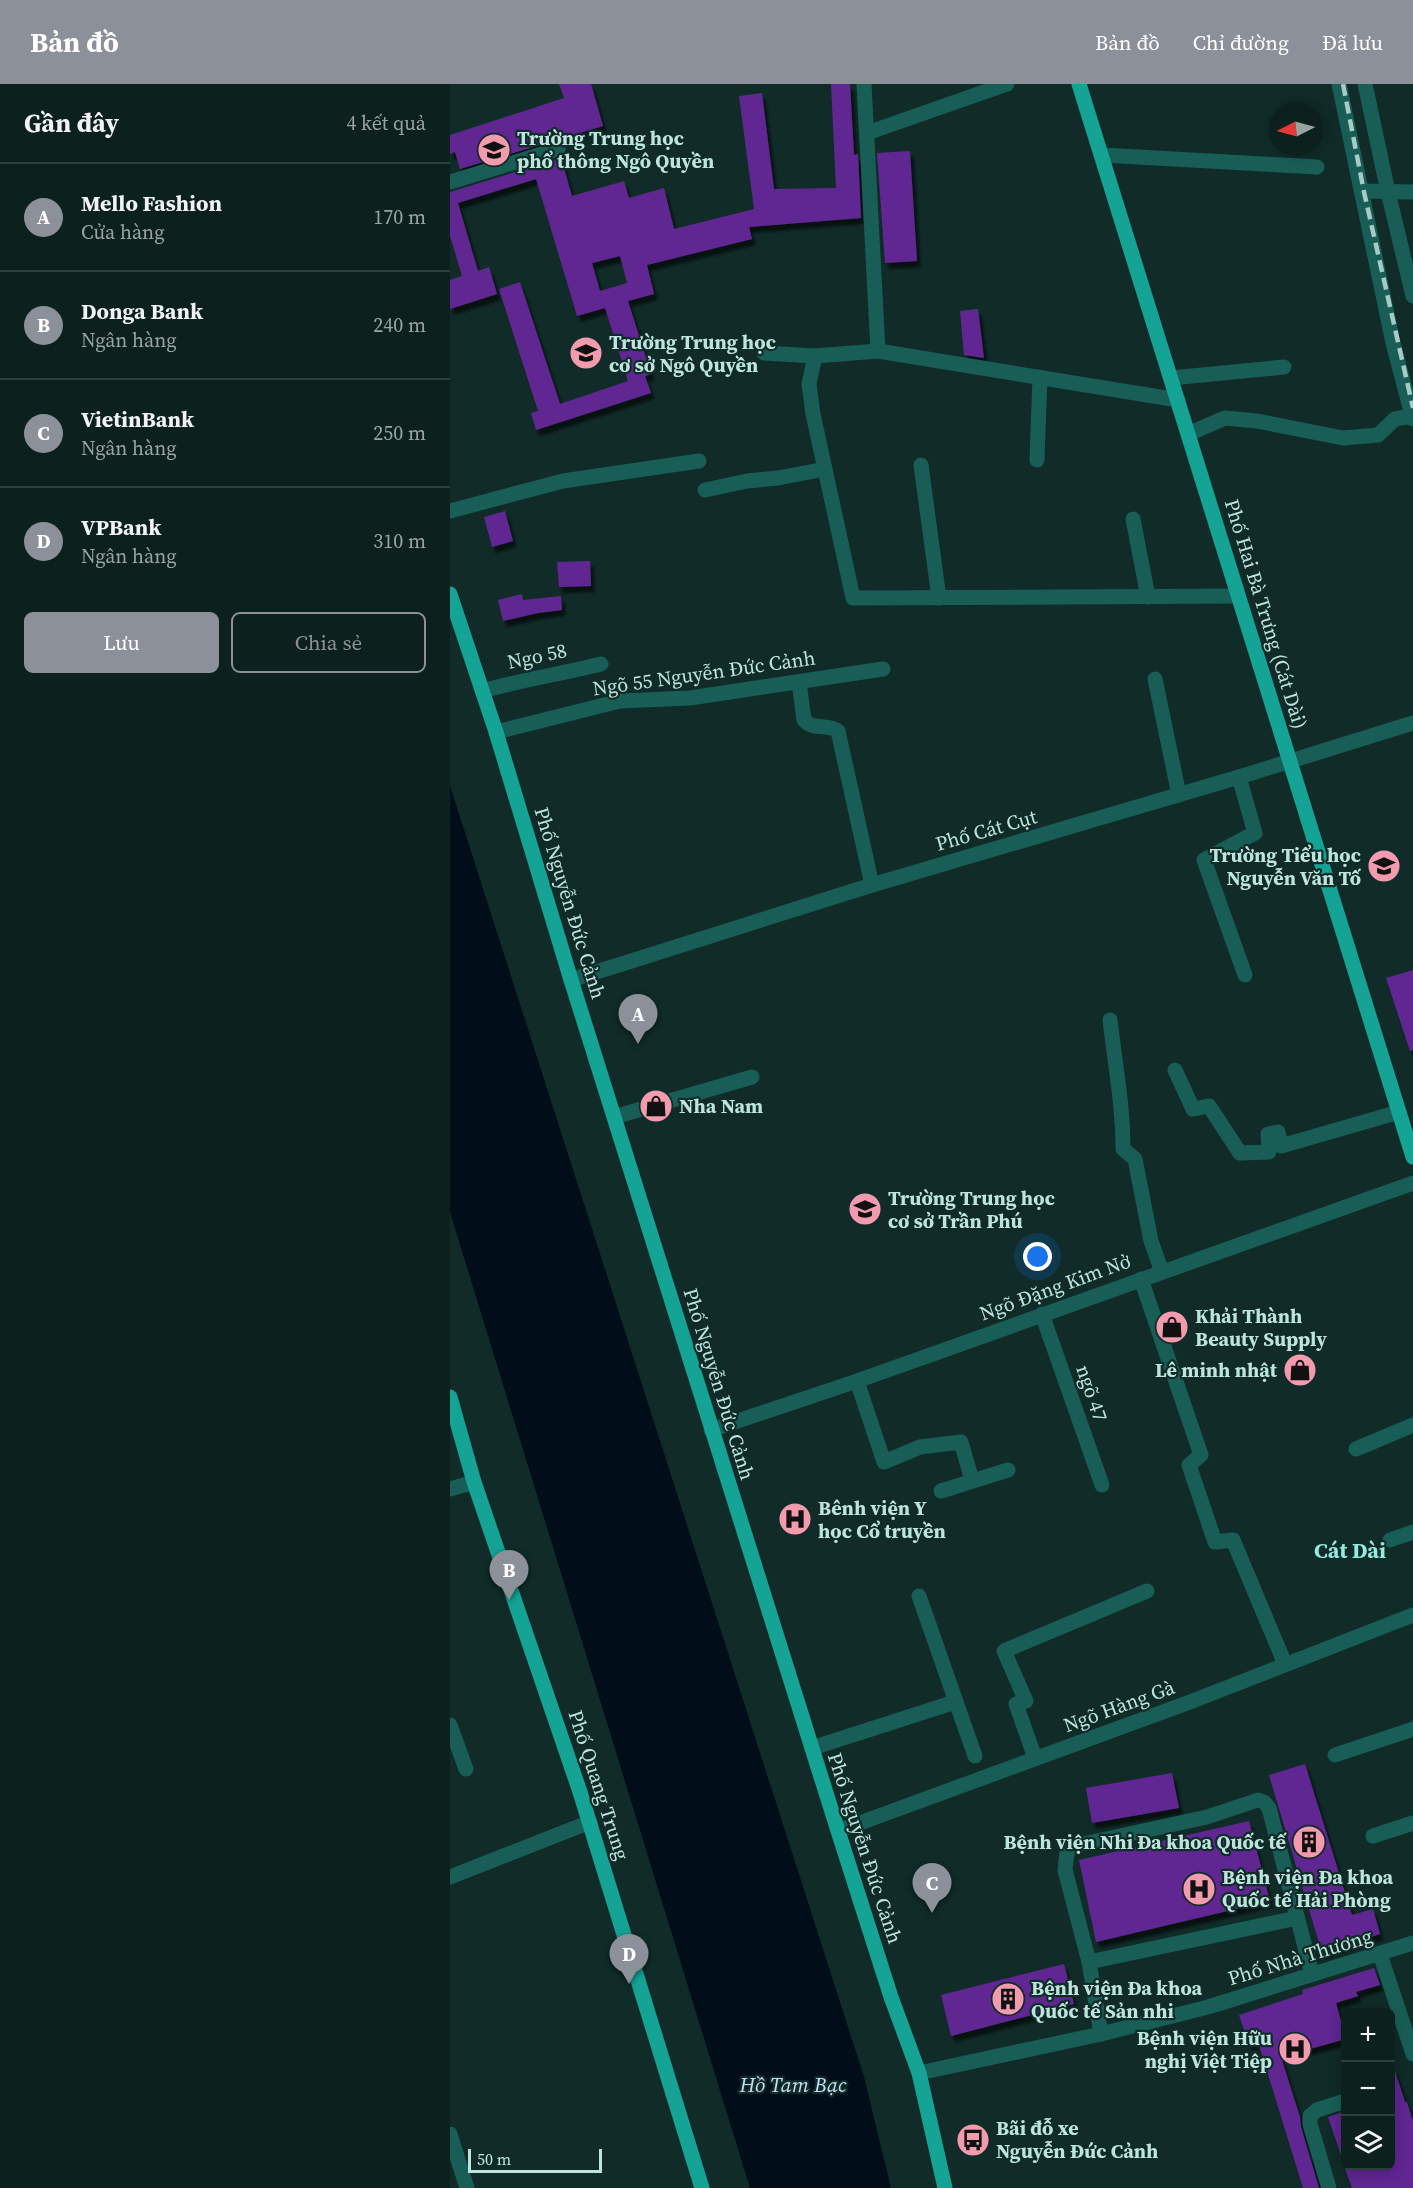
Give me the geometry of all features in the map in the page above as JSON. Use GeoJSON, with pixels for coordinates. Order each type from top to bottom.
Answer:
{"type":"FeatureCollection","features":[{"type":"Feature","properties":{"kind":"main road","name":"Phố Hai Bà Trưng (Cát Dài)"},"geometry":{"type":"LineString","coordinates":[[1079,84],[1413,1157]]}},
{"type":"Feature","properties":{"kind":"main road","name":"Phố Nguyễn Đức Cảnh"},"geometry":{"type":"LineString","coordinates":[[450,594],[496,732],[711,1430],[838,1831],[891,1997],[919,2073],[945,2188]]}},
{"type":"Feature","properties":{"kind":"main road","name":"Phố Quang Trung"},"geometry":{"type":"LineString","coordinates":[[450,1397],[474,1482],[590,1822],[702,2188]]}},
{"type":"Feature","properties":{"kind":"street"},"geometry":{"type":"LineString","coordinates":[[864,84],[878,351]]}},
{"type":"Feature","properties":{"kind":"street"},"geometry":{"type":"LineString","coordinates":[[867,133],[1007,84]]}},
{"type":"Feature","properties":{"kind":"street"},"geometry":{"type":"LineString","coordinates":[[1188,434],[1225,418],[1257,421],[1343,438],[1378,435],[1395,418],[1413,417],[1394,343],[1339,84]]}},
{"type":"Feature","properties":{"kind":"street"},"geometry":{"type":"LineString","coordinates":[[1365,84],[1413,296]]}},
{"type":"Feature","properties":{"kind":"street"},"geometry":{"type":"LineString","coordinates":[[450,182],[558,149]]}},
{"type":"Feature","properties":{"kind":"street"},"geometry":{"type":"LineString","coordinates":[[1102,155],[1317,167]]}},
{"type":"Feature","properties":{"kind":"street"},"geometry":{"type":"LineString","coordinates":[[1362,191],[1413,192]]}},
{"type":"Feature","properties":{"kind":"street"},"geometry":{"type":"LineString","coordinates":[[764,353],[815,356],[878,351],[1178,400]]}},
{"type":"Feature","properties":{"kind":"street"},"geometry":{"type":"LineString","coordinates":[[815,356],[808,384],[853,598],[1239,596]]}},
{"type":"Feature","properties":{"kind":"street"},"geometry":{"type":"LineString","coordinates":[[1171,378],[1284,367]]}},
{"type":"Feature","properties":{"kind":"street"},"geometry":{"type":"LineString","coordinates":[[1037,460],[1040,377]]}},
{"type":"Feature","properties":{"kind":"street"},"geometry":{"type":"LineString","coordinates":[[450,511],[563,481],[699,461]]}},
{"type":"Feature","properties":{"kind":"street"},"geometry":{"type":"LineString","coordinates":[[921,465],[939,598]]}},
{"type":"Feature","properties":{"kind":"street"},"geometry":{"type":"LineString","coordinates":[[705,490],[747,481],[825,470]]}},
{"type":"Feature","properties":{"kind":"street"},"geometry":{"type":"LineString","coordinates":[[1133,519],[1148,597]]}},
{"type":"Feature","properties":{"kind":"street","name":"Ngo 58"},"geometry":{"type":"LineString","coordinates":[[482,691],[601,664]]}},
{"type":"Feature","properties":{"kind":"street","name":"Ngõ 55 Nguyễn Đức Cảnh"},"geometry":{"type":"LineString","coordinates":[[496,732],[620,701],[690,698],[883,669]]}},
{"type":"Feature","properties":{"kind":"street"},"geometry":{"type":"LineString","coordinates":[[1155,680],[1179,795]]}},
{"type":"Feature","properties":{"kind":"street"},"geometry":{"type":"LineString","coordinates":[[799,682],[804,720],[811,726],[831,727],[838,731],[872,885]]}},
{"type":"Feature","properties":{"kind":"street","name":"Phố Cát Cụt"},"geometry":{"type":"LineString","coordinates":[[571,980],[872,885],[1290,762],[1413,723]]}},
{"type":"Feature","properties":{"kind":"street"},"geometry":{"type":"LineString","coordinates":[[1239,777],[1255,833],[1204,860],[1245,975]]}},
{"type":"Feature","properties":{"kind":"street"},"geometry":{"type":"LineString","coordinates":[[1110,1020],[1118,1093],[1123,1114],[1123,1149],[1135,1159],[1152,1241],[1162,1272]]}},
{"type":"Feature","properties":{"kind":"street"},"geometry":{"type":"LineString","coordinates":[[1175,1070],[1193,1109],[1209,1106],[1240,1153],[1269,1152],[1268,1134],[1278,1132],[1281,1146],[1399,1112]]}},
{"type":"Feature","properties":{"kind":"street"},"geometry":{"type":"LineString","coordinates":[[614,1117],[752,1077]]}},
{"type":"Feature","properties":{"kind":"street","name":"Ngõ Đặng Kim Nở"},"geometry":{"type":"LineString","coordinates":[[711,1430],[857,1381],[1413,1184]]}},
{"type":"Feature","properties":{"kind":"street"},"geometry":{"type":"LineString","coordinates":[[1141,1279],[1201,1455],[1189,1465],[1215,1542],[1233,1540],[1285,1664]]}},
{"type":"Feature","properties":{"kind":"street","name":"ngõ 47"},"geometry":{"type":"LineString","coordinates":[[1042,1314],[1102,1485]]}},
{"type":"Feature","properties":{"kind":"street"},"geometry":{"type":"LineString","coordinates":[[857,1381],[884,1462],[920,1447],[962,1442],[972,1480]]}},
{"type":"Feature","properties":{"kind":"street"},"geometry":{"type":"LineString","coordinates":[[1356,1449],[1413,1425]]}},
{"type":"Feature","properties":{"kind":"street"},"geometry":{"type":"LineString","coordinates":[[941,1491],[1008,1470]]}},
{"type":"Feature","properties":{"kind":"street"},"geometry":{"type":"LineString","coordinates":[[450,1489],[474,1482]]}},
{"type":"Feature","properties":{"kind":"street"},"geometry":{"type":"LineString","coordinates":[[1390,1540],[1413,1532]]}},
{"type":"Feature","properties":{"kind":"street"},"geometry":{"type":"LineString","coordinates":[[1035,1758],[1016,1704],[1026,1701],[1004,1651],[1148,1591]]}},
{"type":"Feature","properties":{"kind":"street"},"geometry":{"type":"LineString","coordinates":[[919,1596],[975,1756]]}},
{"type":"Feature","properties":{"kind":"street","name":"Ngõ Hàng Gà"},"geometry":{"type":"LineString","coordinates":[[838,1831],[1190,1702],[1413,1615]]}},
{"type":"Feature","properties":{"kind":"street"},"geometry":{"type":"LineString","coordinates":[[812,1748],[955,1702]]}},
{"type":"Feature","properties":{"kind":"street"},"geometry":{"type":"LineString","coordinates":[[450,1725],[466,1769]]}},
{"type":"Feature","properties":{"kind":"street"},"geometry":{"type":"LineString","coordinates":[[1335,1755],[1413,1729]]}},
{"type":"Feature","properties":{"kind":"street"},"geometry":{"type":"LineString","coordinates":[[1101,2034],[1089,1962],[1065,1870],[1067,1852],[1074,1846],[1207,1817],[1258,1800],[1264,1802],[1269,1808],[1312,1974]]}},
{"type":"Feature","properties":{"kind":"street"},"geometry":{"type":"LineString","coordinates":[[450,1877],[590,1822]]}},
{"type":"Feature","properties":{"kind":"street"},"geometry":{"type":"LineString","coordinates":[[1373,1836],[1413,1824]]}},
{"type":"Feature","properties":{"kind":"street"},"geometry":{"type":"LineString","coordinates":[[1089,1962],[1297,1918]]}},
{"type":"Feature","properties":{"kind":"street","name":"Phố Nhà Thương"},"geometry":{"type":"LineString","coordinates":[[919,2073],[1101,2034],[1208,2007],[1413,1943]]}},
{"type":"Feature","properties":{"kind":"street"},"geometry":{"type":"LineString","coordinates":[[1380,1954],[1413,2054]]}},
{"type":"Feature","properties":{"kind":"street"},"geometry":{"type":"LineString","coordinates":[[1329,2188],[1310,2124],[1310,2116],[1317,2110],[1341,2102]]}},
{"type":"Feature","properties":{"kind":"street"},"geometry":{"type":"LineString","coordinates":[[450,2134],[467,2188]]}},
{"type":"Feature","properties":{"kind":"water","name":"Hồ Tam Bạc"},"geometry":{"type":"Polygon","coordinates":[[[450,786],[864,2077],[891,2188],[750,2188],[450,1212],[450,786]]]}},
{"type":"Feature","properties":{"kind":"building"},"geometry":{"type":"Polygon","coordinates":[[[559,84],[591,84],[603,126],[460,169],[455,152],[450,154],[450,135],[564,98],[559,84]]]}},
{"type":"Feature","properties":{"kind":"building"},"geometry":{"type":"Polygon","coordinates":[[[831,84],[850,84],[854,155],[858,154],[861,218],[749,227],[752,239],[647,265],[654,294],[628,301],[651,374],[645,376],[651,393],[536,430],[531,413],[538,411],[499,289],[520,282],[560,404],[628,381],[605,308],[577,316],[536,179],[458,203],[478,271],[489,267],[497,294],[450,309],[450,280],[462,276],[450,236],[450,192],[561,158],[572,196],[624,181],[629,198],[664,188],[674,229],[754,209],[739,96],[762,93],[774,189],[836,188],[831,84]],[[620,256],[592,263],[600,291],[627,283],[620,256]]]}},
{"type":"Feature","properties":{"kind":"building"},"geometry":{"type":"Polygon","coordinates":[[[910,151],[917,261],[885,263],[877,153],[910,151]]]}},
{"type":"Feature","properties":{"kind":"building"},"geometry":{"type":"Polygon","coordinates":[[[978,309],[984,358],[964,355],[960,311],[978,309]]]}},
{"type":"Feature","properties":{"kind":"building"},"geometry":{"type":"Polygon","coordinates":[[[505,511],[513,541],[492,547],[484,517],[505,511]]]}},
{"type":"Feature","properties":{"kind":"building"},"geometry":{"type":"Polygon","coordinates":[[[590,561],[591,586],[559,587],[557,562],[590,561]]]}},
{"type":"Feature","properties":{"kind":"building"},"geometry":{"type":"Polygon","coordinates":[[[522,594],[523,600],[561,596],[562,610],[503,621],[498,600],[522,594]]]}},
{"type":"Feature","properties":{"kind":"building"},"geometry":{"type":"Polygon","coordinates":[[[1413,970],[1413,1050],[1410,1051],[1386,978],[1413,970]]]}},
{"type":"Feature","properties":{"kind":"building","name":"Bệnh viện Nhi Đa khoa Quốc tế"},"geometry":{"type":"Polygon","coordinates":[[[1305,1764],[1352,1915],[1373,1909],[1380,1934],[1322,1953],[1269,1775],[1305,1764]]]}},
{"type":"Feature","properties":{"kind":"building"},"geometry":{"type":"Polygon","coordinates":[[[1172,1773],[1179,1808],[1092,1823],[1086,1788],[1172,1773]]]}},
{"type":"Feature","properties":{"kind":"building"},"geometry":{"type":"Polygon","coordinates":[[[1249,1821],[1270,1901],[1096,1942],[1079,1860],[1249,1821]]]}},
{"type":"Feature","properties":{"kind":"building","name":"Bệnh viện Đa khoa Quốc tế Sản nhi"},"geometry":{"type":"Polygon","coordinates":[[[1064,1964],[1074,2004],[951,2036],[941,1995],[1064,1964]]]}},
{"type":"Feature","properties":{"kind":"building"},"geometry":{"type":"Polygon","coordinates":[[[1374,1968],[1380,1985],[1356,1992],[1358,1996],[1336,2003],[1341,2021],[1341,2040],[1306,2050],[1305,2046],[1280,2054],[1319,2188],[1303,2188],[1258,2042],[1249,2045],[1239,2015],[1303,1994],[1302,1990],[1374,1968]]]}},
{"type":"Feature","properties":{"kind":"building"},"geometry":{"type":"Polygon","coordinates":[[[1395,2071],[1413,2121],[1413,2188],[1352,2188],[1345,2170],[1395,2170],[1395,2071]]]}},
{"type":"Feature","properties":{"kind":"building"},"geometry":{"type":"Polygon","coordinates":[[[1341,2113],[1341,2155],[1328,2117],[1341,2113]]]}},
{"type":"Feature","properties":{"kind":"railway"},"geometry":{"type":"LineString","coordinates":[[1343,84],[1364,192],[1413,408]]}},
{"type":"Feature","properties":{"kind":"place","name":"Trường Trung học phổ thông Ngô Quyền"},"geometry":{"type":"Point","coordinates":[494,150]}},
{"type":"Feature","properties":{"kind":"place","name":"Trường Trung học cơ sở Ngô Quyền"},"geometry":{"type":"Point","coordinates":[586,353]}},
{"type":"Feature","properties":{"kind":"place","name":"Trường Tiểu học Nguyễn Văn Tố"},"geometry":{"type":"Point","coordinates":[1384,866]}},
{"type":"Feature","properties":{"kind":"place","name":"Mello Fashion"},"geometry":{"type":"Point","coordinates":[638,1044]}},
{"type":"Feature","properties":{"kind":"place","name":"Nha Nam"},"geometry":{"type":"Point","coordinates":[656,1106]}},
{"type":"Feature","properties":{"kind":"place","name":"Trường Trung học cơ sở Trần Phú"},"geometry":{"type":"Point","coordinates":[865,1209]}},
{"type":"Feature","properties":{"kind":"place","name":"Khải Thành Beauty Supply"},"geometry":{"type":"Point","coordinates":[1172,1327]}},
{"type":"Feature","properties":{"kind":"place","name":"Lê minh nhật"},"geometry":{"type":"Point","coordinates":[1300,1370]}},
{"type":"Feature","properties":{"kind":"place","name":"Bênh viện Y học Cổ truyền"},"geometry":{"type":"Point","coordinates":[795,1519]}},
{"type":"Feature","properties":{"kind":"place","name":"Donga Bank"},"geometry":{"type":"Point","coordinates":[509,1600]}},
{"type":"Feature","properties":{"kind":"place","name":"Bệnh viện Nhi Đa khoa Quốc tế"},"geometry":{"type":"Point","coordinates":[1309,1842]}},
{"type":"Feature","properties":{"kind":"place","name":"Bệnh viện Đa khoa Quốc tế Hải Phòng"},"geometry":{"type":"Point","coordinates":[1199,1889]}},
{"type":"Feature","properties":{"kind":"place","name":"VietinBank"},"geometry":{"type":"Point","coordinates":[932,1913]}},
{"type":"Feature","properties":{"kind":"place","name":"VPBank"},"geometry":{"type":"Point","coordinates":[629,1984]}},
{"type":"Feature","properties":{"kind":"place","name":"Bệnh viện Đa khoa Quốc tế Sản nhi"},"geometry":{"type":"Point","coordinates":[1008,1999]}},
{"type":"Feature","properties":{"kind":"place","name":"Bệnh viện Hữu nghị Việt Tiệp"},"geometry":{"type":"Point","coordinates":[1295,2049]}},
{"type":"Feature","properties":{"kind":"place","name":"Bãi đỗ xe Nguyễn Đức Cảnh"},"geometry":{"type":"Point","coordinates":[973,2140]}},
{"type":"Feature","properties":{"kind":"district","name":"Cát Dài"},"geometry":{"type":"Point","coordinates":[1350,1550]}}]}
